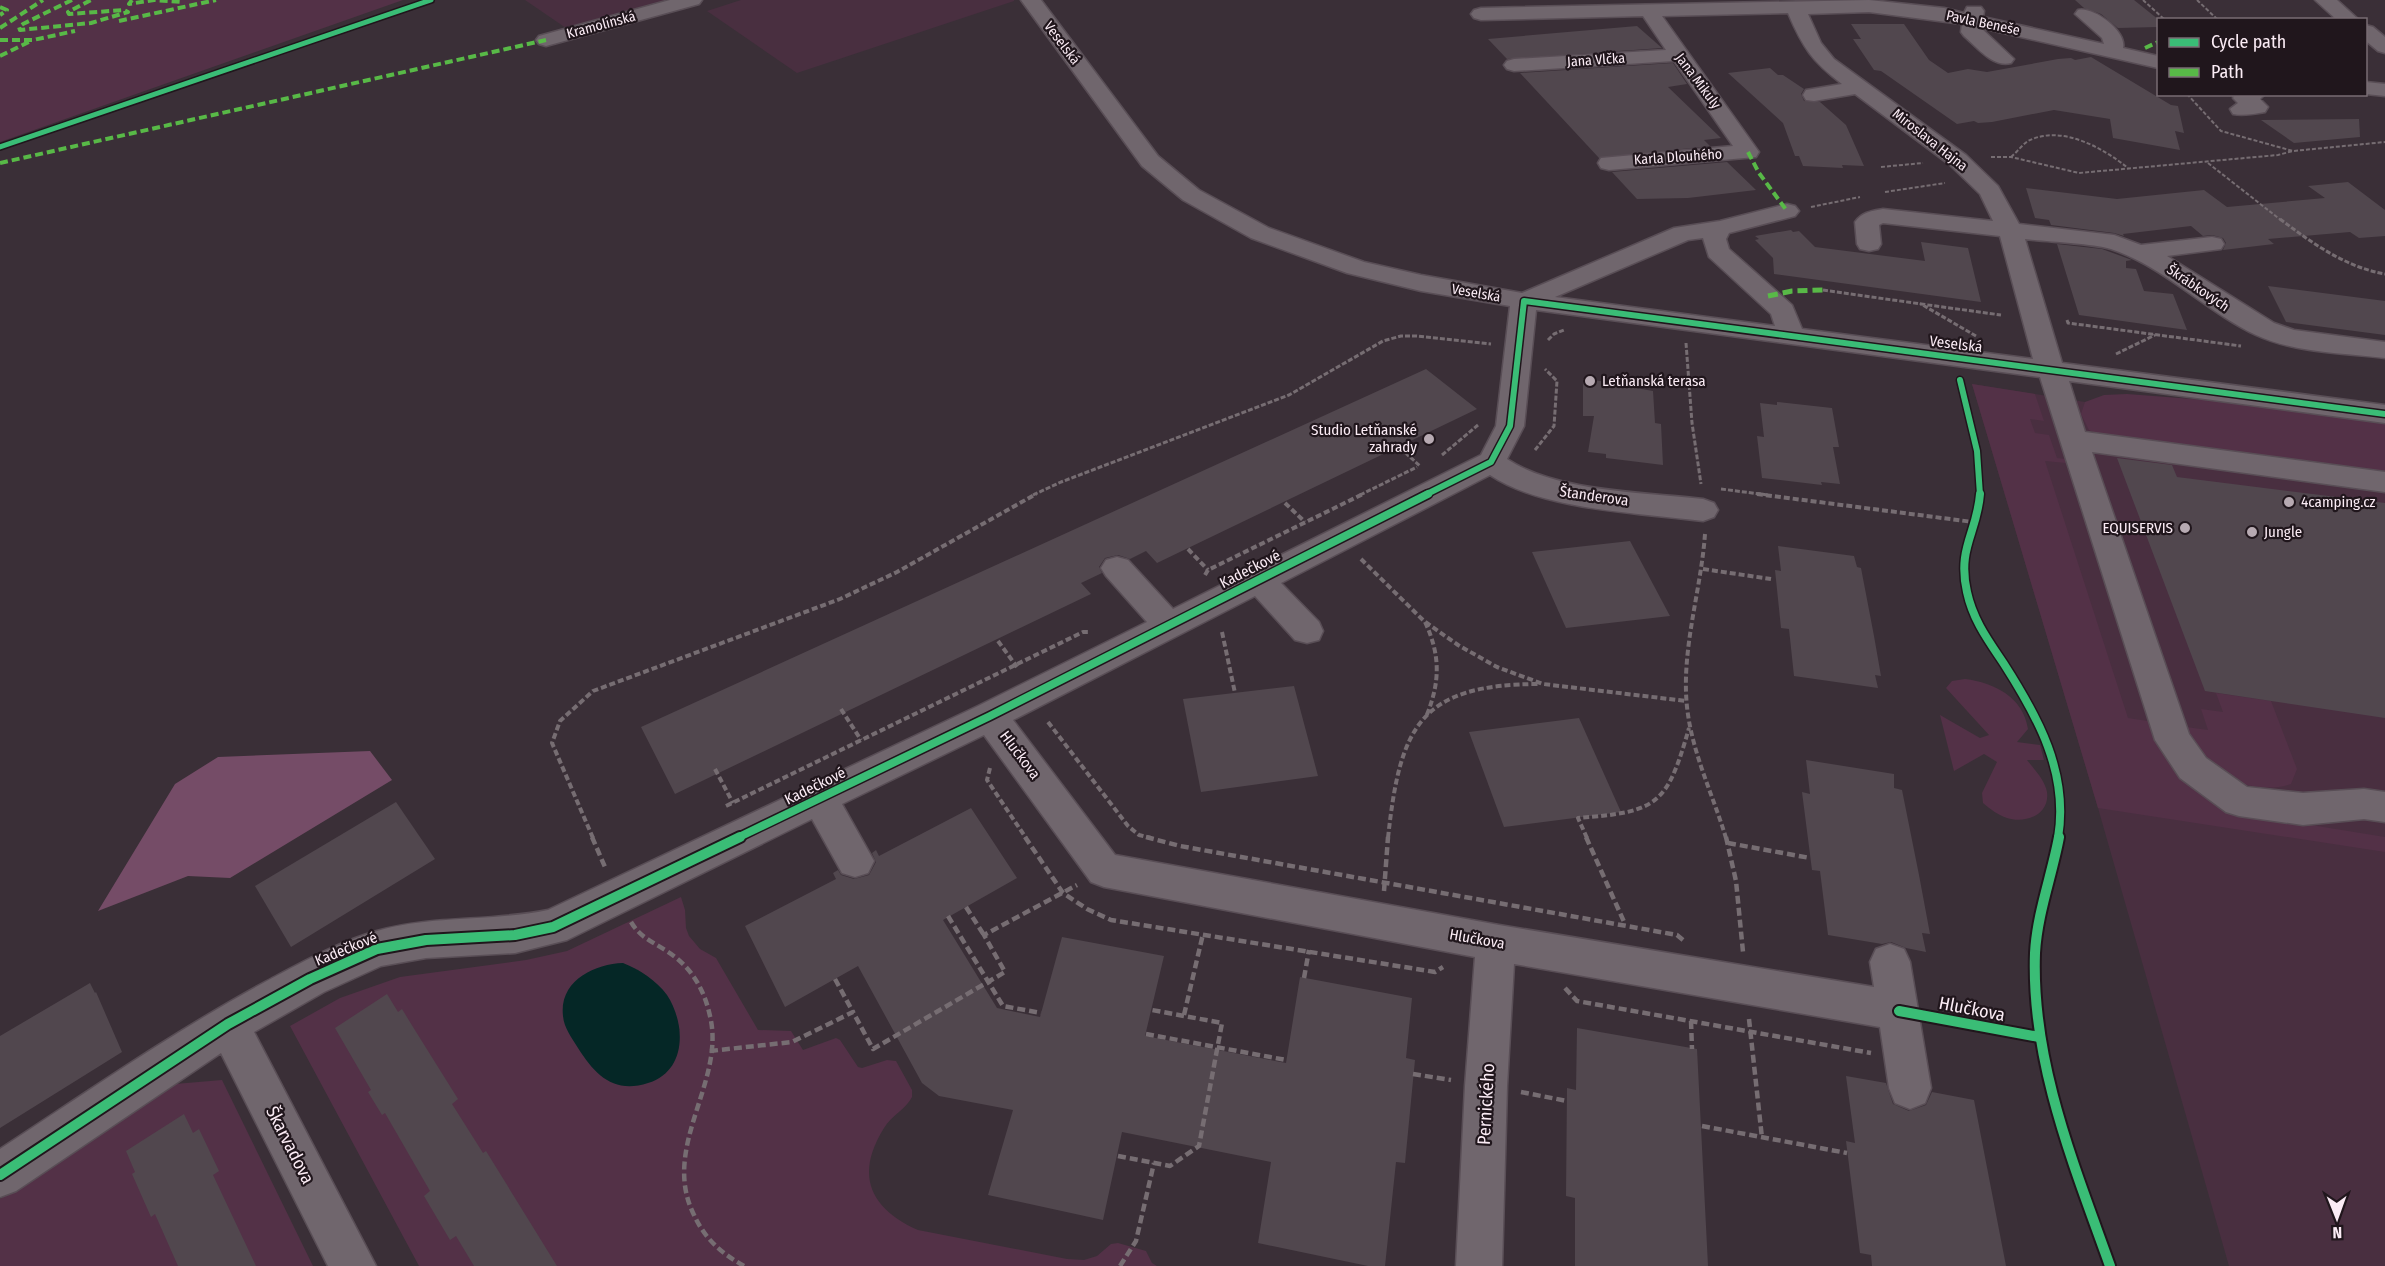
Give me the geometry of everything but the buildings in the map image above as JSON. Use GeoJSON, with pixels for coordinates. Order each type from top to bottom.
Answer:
{"type":"FeatureCollection","features":[{"type":"Feature","properties":{"kind":"street","name":"Kramolínská"},"geometry":{"type":"LineString","coordinates":[[546,40],[692,0]]}},
{"type":"Feature","properties":{"kind":"street","name":"Veselská"},"geometry":{"type":"LineString","coordinates":[[1031,0],[1150,161],[1191,195],[1260,233],[1356,268],[1421,283],[1524,301],[2385,414]]}},
{"type":"Feature","properties":{"kind":"street"},"geometry":{"type":"LineString","coordinates":[[1976,0],[1970,28],[1974,37],[2004,59]]}},
{"type":"Feature","properties":{"kind":"street"},"geometry":{"type":"LineString","coordinates":[[2325,0],[2348,18]]}},
{"type":"Feature","properties":{"kind":"street","name":"Pavla Beneše"},"geometry":{"type":"LineString","coordinates":[[1481,14],[1869,6],[1944,14],[2157,62]]}},
{"type":"Feature","properties":{"kind":"street","name":"Miroslava Hajna"},"geometry":{"type":"LineString","coordinates":[[1805,7],[1798,13],[1812,44],[1827,63],[1958,160],[1990,192],[2010,230],[2050,370],[2060,392],[2172,740],[2193,768],[2239,801],[2303,809],[2364,804],[2385,807]]}},
{"type":"Feature","properties":{"kind":"street","name":"Jana Mikuly"},"geometry":{"type":"LineString","coordinates":[[1648,10],[1677,55],[1713,99],[1748,152]]}},
{"type":"Feature","properties":{"kind":"street"},"geometry":{"type":"LineString","coordinates":[[2085,14],[2110,35],[2114,43],[2112,51]]}},
{"type":"Feature","properties":{"kind":"street"},"geometry":{"type":"LineString","coordinates":[[2367,33],[2385,47]]}},
{"type":"Feature","properties":{"kind":"street","name":"Jana Vlčka"},"geometry":{"type":"LineString","coordinates":[[1514,65],[1677,55]]}},
{"type":"Feature","properties":{"kind":"street"},"geometry":{"type":"LineString","coordinates":[[1814,95],[1860,87]]}},
{"type":"Feature","properties":{"kind":"street"},"geometry":{"type":"LineString","coordinates":[[2367,88],[2385,90]]}},
{"type":"Feature","properties":{"kind":"street","name":"Karla Dlouhého"},"geometry":{"type":"LineString","coordinates":[[1609,163],[1748,152]]}},
{"type":"Feature","properties":{"kind":"street"},"geometry":{"type":"LineString","coordinates":[[1491,462],[1510,426],[1511,350],[1524,301],[1683,233],[1720,228],[1787,212]]}},
{"type":"Feature","properties":{"kind":"street","name":"Škrábkových"},"geometry":{"type":"LineString","coordinates":[[1869,244],[1867,222],[1883,216],[2114,242],[2141,252],[2265,329],[2290,338],[2385,350]]}},
{"type":"Feature","properties":{"kind":"street"},"geometry":{"type":"LineString","coordinates":[[1720,228],[1714,239],[1718,252],[1783,311],[1791,336]]}},
{"type":"Feature","properties":{"kind":"street"},"geometry":{"type":"LineString","coordinates":[[2141,252],[2212,244]]}},
{"type":"Feature","properties":{"kind":"street"},"geometry":{"type":"LineString","coordinates":[[2074,440],[2385,482]]}},
{"type":"Feature","properties":{"kind":"street","name":"Štanderova"},"geometry":{"type":"LineString","coordinates":[[1491,462],[1515,478],[1557,492],[1698,494]]}},
{"type":"Feature","properties":{"kind":"street","name":"Kadečkové"},"geometry":{"type":"LineString","coordinates":[[0,1175],[228,1024],[310,979],[377,949],[426,940],[515,935],[554,927],[990,716],[1491,462]]}},
{"type":"Feature","properties":{"kind":"street"},"geometry":{"type":"LineString","coordinates":[[1117,568],[1169,625]]}},
{"type":"Feature","properties":{"kind":"street"},"geometry":{"type":"LineString","coordinates":[[1259,580],[1307,631]]}},
{"type":"Feature","properties":{"kind":"street","name":"Hlučkova"},"geometry":{"type":"LineString","coordinates":[[990,716],[1104,870],[1499,943],[1899,1011]]}},
{"type":"Feature","properties":{"kind":"street"},"geometry":{"type":"LineString","coordinates":[[820,799],[855,861]]}},
{"type":"Feature","properties":{"kind":"street","name":"Pernického"},"geometry":{"type":"LineString","coordinates":[[1479,1266],[1494,962],[1499,943]]}},
{"type":"Feature","properties":{"kind":"street"},"geometry":{"type":"LineString","coordinates":[[1890,962],[1910,1088]]}},
{"type":"Feature","properties":{"kind":"street","name":"Škarvadova"},"geometry":{"type":"LineString","coordinates":[[228,1024],[353,1266]]}},
{"type":"Feature","properties":{"kind":"path"},"geometry":{"type":"LineString","coordinates":[[2143,0],[2163,18]]}},
{"type":"Feature","properties":{"kind":"path"},"geometry":{"type":"LineString","coordinates":[[2198,0],[2216,18]]}},
{"type":"Feature","properties":{"kind":"path"},"geometry":{"type":"LineString","coordinates":[[2189,96],[2221,131],[2293,152]]}},
{"type":"Feature","properties":{"kind":"path"},"geometry":{"type":"LineString","coordinates":[[2011,157],[2028,141],[2041,137],[2059,138],[2086,143],[2104,151],[2129,168]]}},
{"type":"Feature","properties":{"kind":"path"},"geometry":{"type":"LineString","coordinates":[[1958,160],[2011,157],[2079,173],[2207,162],[2385,142]]}},
{"type":"Feature","properties":{"kind":"path"},"geometry":{"type":"LineString","coordinates":[[2207,162],[2317,246],[2372,274],[2385,274]]}},
{"type":"Feature","properties":{"kind":"path"},"geometry":{"type":"LineString","coordinates":[[1823,290],[2001,315]]}},
{"type":"Feature","properties":{"kind":"path"},"geometry":{"type":"LineString","coordinates":[[1921,304],[1977,336]]}},
{"type":"Feature","properties":{"kind":"path"},"geometry":{"type":"LineString","coordinates":[[2064,312],[2068,323],[2250,348]]}},
{"type":"Feature","properties":{"kind":"path"},"geometry":{"type":"LineString","coordinates":[[1511,350],[1547,341],[1554,334],[1567,330]]}},
{"type":"Feature","properties":{"kind":"path"},"geometry":{"type":"LineString","coordinates":[[2106,353],[2117,354],[2156,334]]}},
{"type":"Feature","properties":{"kind":"path"},"geometry":{"type":"LineString","coordinates":[[744,1266],[720,1254],[701,1231],[685,1196],[684,1159],[714,1039],[705,994],[688,968],[672,954],[639,937],[618,898],[552,743],[560,720],[593,691],[840,599],[897,572],[1023,500],[1061,482],[1289,395],[1383,341],[1401,336],[1417,336],[1511,350],[1543,366],[1557,381],[1554,426],[1535,450]]}},
{"type":"Feature","properties":{"kind":"path"},"geometry":{"type":"LineString","coordinates":[[1675,341],[1698,344]]}},
{"type":"Feature","properties":{"kind":"path"},"geometry":{"type":"LineString","coordinates":[[1686,342],[1698,494],[1705,535],[1703,569],[1687,653],[1686,701],[1689,727],[1728,843],[1740,916],[1762,1138]]}},
{"type":"Feature","properties":{"kind":"path"},"geometry":{"type":"LineString","coordinates":[[1436,458],[1445,454],[1485,417]]}},
{"type":"Feature","properties":{"kind":"path"},"geometry":{"type":"LineString","coordinates":[[1400,448],[1420,466]]}},
{"type":"Feature","properties":{"kind":"path"},"geometry":{"type":"LineString","coordinates":[[1202,580],[1208,570],[1428,462]]}},
{"type":"Feature","properties":{"kind":"path"},"geometry":{"type":"LineString","coordinates":[[1698,494],[1975,518],[1970,532]]}},
{"type":"Feature","properties":{"kind":"path"},"geometry":{"type":"LineString","coordinates":[[1285,503],[1305,522]]}},
{"type":"Feature","properties":{"kind":"path"},"geometry":{"type":"LineString","coordinates":[[1340,539],[1424,621],[1458,645],[1497,667],[1543,684]]}},
{"type":"Feature","properties":{"kind":"path"},"geometry":{"type":"LineString","coordinates":[[1188,549],[1208,570]]}},
{"type":"Feature","properties":{"kind":"path"},"geometry":{"type":"LineString","coordinates":[[1703,569],[1771,579]]}},
{"type":"Feature","properties":{"kind":"path"},"geometry":{"type":"LineString","coordinates":[[1424,621],[1436,643],[1438,667],[1437,692],[1426,718]]}},
{"type":"Feature","properties":{"kind":"path"},"geometry":{"type":"LineString","coordinates":[[722,808],[1083,632],[1093,632]]}},
{"type":"Feature","properties":{"kind":"path"},"geometry":{"type":"LineString","coordinates":[[1222,632],[1235,693]]}},
{"type":"Feature","properties":{"kind":"path"},"geometry":{"type":"LineString","coordinates":[[998,641],[1016,665]]}},
{"type":"Feature","properties":{"kind":"path"},"geometry":{"type":"LineString","coordinates":[[1383,922],[1384,882],[1393,804],[1402,755],[1409,739],[1426,718],[1445,701],[1480,688],[1507,684],[1543,684],[1686,701]]}},
{"type":"Feature","properties":{"kind":"path"},"geometry":{"type":"LineString","coordinates":[[841,709],[861,740]]}},
{"type":"Feature","properties":{"kind":"path"},"geometry":{"type":"LineString","coordinates":[[1048,722],[1128,826],[1139,834],[1180,846],[1677,935],[1685,943]]}},
{"type":"Feature","properties":{"kind":"path"},"geometry":{"type":"LineString","coordinates":[[1625,925],[1578,818],[1622,816],[1661,800],[1678,769],[1689,727]]}},
{"type":"Feature","properties":{"kind":"path"},"geometry":{"type":"LineString","coordinates":[[715,769],[733,803]]}},
{"type":"Feature","properties":{"kind":"path"},"geometry":{"type":"LineString","coordinates":[[1728,843],[1810,858]]}},
{"type":"Feature","properties":{"kind":"path"},"geometry":{"type":"LineString","coordinates":[[594,870],[615,860]]}},
{"type":"Feature","properties":{"kind":"path"},"geometry":{"type":"LineString","coordinates":[[984,935],[1104,870]]}},
{"type":"Feature","properties":{"kind":"path"},"geometry":{"type":"LineString","coordinates":[[835,979],[873,1049],[1005,972],[966,907]]}},
{"type":"Feature","properties":{"kind":"path"},"geometry":{"type":"LineString","coordinates":[[948,916],[1003,1006],[1041,1012]]}},
{"type":"Feature","properties":{"kind":"path"},"geometry":{"type":"LineString","coordinates":[[1184,1016],[1203,934]]}},
{"type":"Feature","properties":{"kind":"path"},"geometry":{"type":"LineString","coordinates":[[1304,978],[1310,950]]}},
{"type":"Feature","properties":{"kind":"path"},"geometry":{"type":"LineString","coordinates":[[1118,1156],[1170,1166],[1199,1146],[1222,1023],[1152,1010]]}},
{"type":"Feature","properties":{"kind":"path"},"geometry":{"type":"LineString","coordinates":[[710,1051],[792,1042],[853,1012]]}},
{"type":"Feature","properties":{"kind":"path"},"geometry":{"type":"LineString","coordinates":[[1691,1021],[1692,1049]]}},
{"type":"Feature","properties":{"kind":"path"},"geometry":{"type":"LineString","coordinates":[[1146,1034],[1286,1060]]}},
{"type":"Feature","properties":{"kind":"path"},"geometry":{"type":"LineString","coordinates":[[1702,1126],[1847,1153]]}},
{"type":"Feature","properties":{"kind":"path"},"geometry":{"type":"LineString","coordinates":[[1120,1266],[1136,1241],[1154,1163]]}},
{"type":"Feature","properties":{"kind":"shaded area"},"geometry":{"type":"Polygon","coordinates":[[[0,0],[403,0],[0,142],[0,0]]]}},
{"type":"Feature","properties":{"kind":"shaded area"},"geometry":{"type":"Polygon","coordinates":[[[525,0],[667,0],[566,28],[525,0]]]}},
{"type":"Feature","properties":{"kind":"shaded area"},"geometry":{"type":"Polygon","coordinates":[[[741,0],[1014,1],[797,73],[707,11],[741,0]]]}},
{"type":"Feature","properties":{"kind":"shaded area"},"geometry":{"type":"Polygon","coordinates":[[[1972,384],[2385,450],[2385,1266],[2229,1266],[2098,808],[1972,384]]]}},
{"type":"Feature","properties":{"kind":"shaded area"},"geometry":{"type":"Polygon","coordinates":[[[1972,384],[2035,394],[2044,421],[2030,419],[2035,433],[2049,435],[2057,458],[2065,459],[2066,463],[2045,461],[2128,718],[2154,722],[2261,817],[2385,837],[2385,852],[2098,808],[1972,384]]]}},
{"type":"Feature","properties":{"kind":"shaded area"},"geometry":{"type":"Polygon","coordinates":[[[2127,394],[2285,406],[2385,420],[2385,472],[2101,436],[2089,430],[2081,414],[2085,402],[2104,395],[2127,394]]]}},
{"type":"Feature","properties":{"kind":"shaded area"},"geometry":{"type":"Polygon","coordinates":[[[1965,679],[1997,688],[2014,700],[2025,718],[2028,729],[2017,742],[2040,745],[2044,760],[2027,760],[2042,779],[2047,792],[2045,807],[2035,816],[2014,820],[1994,812],[1983,803],[1982,793],[1997,762],[1984,754],[1954,771],[1940,715],[1980,738],[1989,735],[1946,688],[1952,681],[1965,679]]]}},
{"type":"Feature","properties":{"kind":"shaded area"},"geometry":{"type":"Polygon","coordinates":[[[2216,693],[2271,701],[2297,769],[2291,784],[2268,788],[2244,784],[2222,775],[2200,758],[2186,727],[2208,730],[2201,709],[2223,712],[2216,693]]]}},
{"type":"Feature","properties":{"kind":"shaded area"},"geometry":{"type":"Polygon","coordinates":[[[370,751],[392,780],[230,878],[188,876],[98,911],[175,784],[218,757],[370,751]]]}},
{"type":"Feature","properties":{"kind":"shaded area"},"geometry":{"type":"Polygon","coordinates":[[[681,897],[689,936],[700,949],[716,958],[758,1030],[791,1031],[803,1050],[836,1038],[840,1040],[858,1067],[862,1068],[887,1060],[896,1061],[912,1090],[912,1097],[884,1128],[870,1161],[869,1176],[872,1189],[889,1212],[918,1230],[1067,1259],[1084,1260],[1097,1256],[1111,1244],[1118,1243],[1146,1251],[1152,1263],[1157,1266],[419,1266],[290,1026],[340,998],[400,977],[526,960],[567,951],[681,897]],[[637,969],[680,1031],[674,1012],[665,996],[637,969]]]}},
{"type":"Feature","properties":{"kind":"shaded area"},"geometry":{"type":"Polygon","coordinates":[[[623,963],[647,976],[663,990],[678,1019],[680,1032],[676,1058],[670,1068],[661,1077],[636,1086],[615,1084],[599,1074],[584,1058],[565,1025],[563,1016],[563,1004],[573,984],[590,971],[623,963]]]}},
{"type":"Feature","properties":{"kind":"shaded area"},"geometry":{"type":"Polygon","coordinates":[[[222,1080],[313,1266],[0,1266],[0,1199],[175,1084],[222,1080]]]}},
{"type":"Feature","properties":{"kind":"marked path"},"geometry":{"type":"LineString","coordinates":[[0,28],[43,0]]}},
{"type":"Feature","properties":{"kind":"marked path"},"geometry":{"type":"LineString","coordinates":[[72,0],[23,24],[19,27],[20,30],[91,23],[128,12],[124,10],[69,14],[68,12],[91,0]]}},
{"type":"Feature","properties":{"kind":"marked path"},"geometry":{"type":"LineString","coordinates":[[132,0],[129,4],[154,0],[182,2]]}},
{"type":"Feature","properties":{"kind":"marked path"},"geometry":{"type":"LineString","coordinates":[[119,21],[216,0]]}},
{"type":"Feature","properties":{"kind":"marked path"},"geometry":{"type":"LineString","coordinates":[[0,7],[7,10],[0,15]]}},
{"type":"Feature","properties":{"kind":"marked path"},"geometry":{"type":"LineString","coordinates":[[0,40],[33,40],[75,31]]}},
{"type":"Feature","properties":{"kind":"marked path"},"geometry":{"type":"LineString","coordinates":[[0,163],[546,40]]}},
{"type":"Feature","properties":{"kind":"marked path"},"geometry":{"type":"LineString","coordinates":[[0,56],[31,41]]}},
{"type":"Feature","properties":{"kind":"marked path"},"geometry":{"type":"LineString","coordinates":[[2145,48],[2157,42]]}},
{"type":"Feature","properties":{"kind":"marked path"},"geometry":{"type":"LineString","coordinates":[[1748,152],[1759,173],[1787,211]]}},
{"type":"Feature","properties":{"kind":"marked path"},"geometry":{"type":"LineString","coordinates":[[1768,296],[1792,291],[1823,290]]}},
{"type":"Feature","properties":{"kind":"cycle path"},"geometry":{"type":"LineString","coordinates":[[0,147],[431,0]]}},
{"type":"Feature","properties":{"kind":"cycle path"},"geometry":{"type":"LineString","coordinates":[[0,1175],[228,1024],[310,979],[377,949],[426,940],[515,935],[553,927],[990,716],[1491,462],[1510,426],[1524,301],[2385,414]]}},
{"type":"Feature","properties":{"kind":"cycle path"},"geometry":{"type":"LineString","coordinates":[[1960,380],[1977,451],[1980,481],[1978,508],[1964,556],[1967,592],[1979,628],[2021,691],[2046,738],[2060,791],[2060,831],[2035,951],[2035,992],[2039,1032],[2046,1072],[2057,1112],[2110,1266]]}},
{"type":"Feature","properties":{"kind":"cycle path"},"geometry":{"type":"LineString","coordinates":[[1899,1011],[2039,1037]]}},
{"type":"Feature","properties":{"kind":"place","name":"Letňanská terasa"},"geometry":{"type":"Point","coordinates":[1590,381]}},
{"type":"Feature","properties":{"kind":"place","name":"Studio Letňanské zahrady"},"geometry":{"type":"Point","coordinates":[1429,439]}},
{"type":"Feature","properties":{"kind":"place","name":"4camping.cz"},"geometry":{"type":"Point","coordinates":[2289,502]}},
{"type":"Feature","properties":{"kind":"place","name":"EQUISERVIS"},"geometry":{"type":"Point","coordinates":[2185,528]}},
{"type":"Feature","properties":{"kind":"place","name":"Jungle"},"geometry":{"type":"Point","coordinates":[2252,532]}}]}
